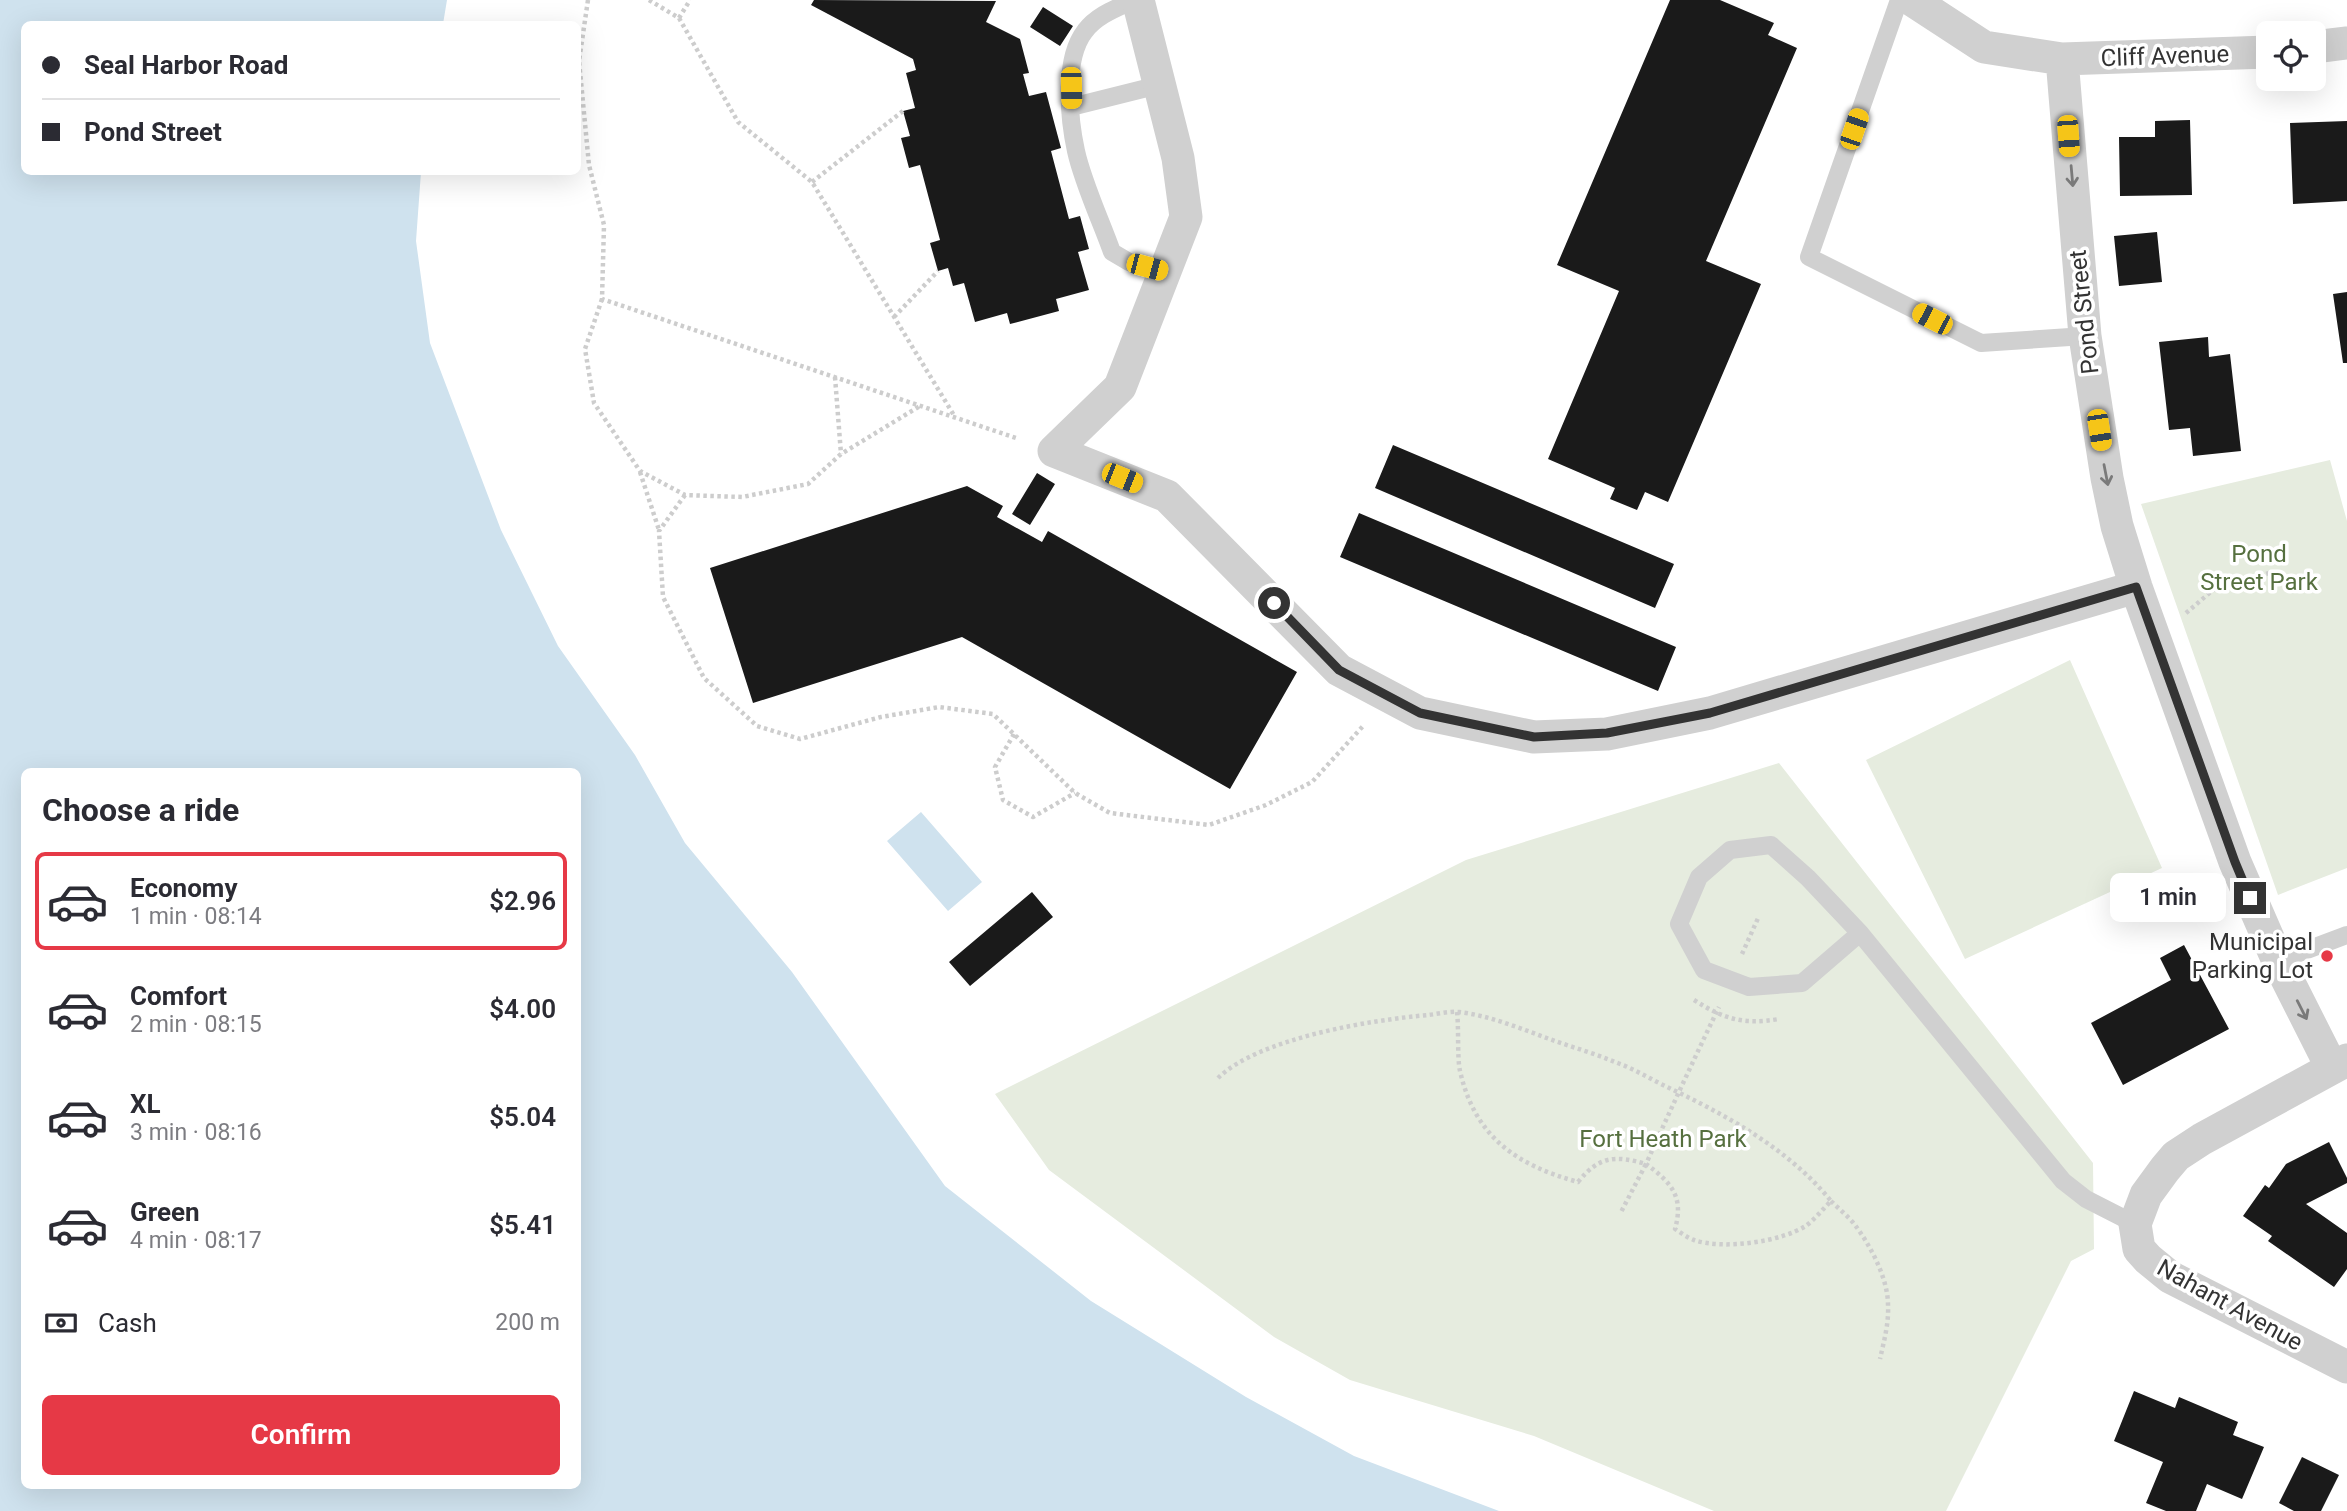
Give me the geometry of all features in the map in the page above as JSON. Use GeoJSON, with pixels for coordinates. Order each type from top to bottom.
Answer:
{"type":"FeatureCollection","features":[{"type":"Feature","properties":{"kind":"street"},"geometry":{"type":"LineString","coordinates":[[1136,0],[1178,159],[1186,217],[1120,387],[1054,451],[1167,496],[1339,670],[1420,713],[1534,737],[1607,733],[1710,713],[2136,587]]}},
{"type":"Feature","properties":{"kind":"street","name":"Cliff Avenue"},"geometry":{"type":"LineString","coordinates":[[1912,0],[1984,47],[2062,59],[2256,52]]}},
{"type":"Feature","properties":{"kind":"street"},"geometry":{"type":"LineString","coordinates":[[2326,46],[2347,43]]}},
{"type":"Feature","properties":{"kind":"street","name":"Pond Street"},"geometry":{"type":"LineString","coordinates":[[2062,59],[2085,336],[2117,526],[2136,587],[2235,862],[2278,961],[2339,1064]]}},
{"type":"Feature","properties":{"kind":"street"},"geometry":{"type":"LineString","coordinates":[[2134,1224],[2146,1195],[2176,1156],[2339,1064]]}},
{"type":"Feature","properties":{"kind":"street","name":"Nahant Avenue"},"geometry":{"type":"LineString","coordinates":[[2134,1224],[2140,1249],[2170,1277],[2347,1367]]}},
{"type":"Feature","properties":{"kind":"lane"},"geometry":{"type":"LineString","coordinates":[[1136,0],[1104,14],[1085,31],[1071,69],[1071,107],[1077,152],[1112,252],[1129,262],[1165,271]]}},
{"type":"Feature","properties":{"kind":"lane"},"geometry":{"type":"LineString","coordinates":[[1899,0],[1809,257],[1981,343],[2085,336]]}},
{"type":"Feature","properties":{"kind":"lane"},"geometry":{"type":"LineString","coordinates":[[1071,107],[1159,85]]}},
{"type":"Feature","properties":{"kind":"lane"},"geometry":{"type":"LineString","coordinates":[[1860,933],[1802,983],[1749,987],[1704,970],[1679,924],[1699,877],[1730,850],[1771,845],[1808,878],[1860,933],[2063,1181],[2085,1199],[2134,1224]]}},
{"type":"Feature","properties":{"kind":"lane"},"geometry":{"type":"LineString","coordinates":[[2278,961],[2347,935]]}},
{"type":"Feature","properties":{"kind":"path"},"geometry":{"type":"LineString","coordinates":[[581,47],[588,0]]}},
{"type":"Feature","properties":{"kind":"path"},"geometry":{"type":"LineString","coordinates":[[649,0],[679,18],[738,122],[813,182],[955,417]]}},
{"type":"Feature","properties":{"kind":"path"},"geometry":{"type":"LineString","coordinates":[[679,18],[690,0]]}},
{"type":"Feature","properties":{"kind":"path"},"geometry":{"type":"LineString","coordinates":[[581,82],[589,165],[604,225],[603,299],[585,349],[594,403],[640,471],[659,531],[663,597],[686,644],[704,678],[757,726],[800,739],[881,717],[939,707],[993,715],[1075,793],[1110,813],[1209,825],[1266,805],[1312,782],[1367,722],[1384,694]]}},
{"type":"Feature","properties":{"kind":"path"},"geometry":{"type":"LineString","coordinates":[[813,182],[903,111]]}},
{"type":"Feature","properties":{"kind":"path"},"geometry":{"type":"LineString","coordinates":[[894,317],[938,271]]}},
{"type":"Feature","properties":{"kind":"path"},"geometry":{"type":"LineString","coordinates":[[603,299],[1054,451]]}},
{"type":"Feature","properties":{"kind":"path"},"geometry":{"type":"LineString","coordinates":[[835,377],[841,453]]}},
{"type":"Feature","properties":{"kind":"path"},"geometry":{"type":"LineString","coordinates":[[640,471],[685,495],[742,497],[808,484],[841,453],[921,405]]}},
{"type":"Feature","properties":{"kind":"path"},"geometry":{"type":"LineString","coordinates":[[659,531],[685,495]]}},
{"type":"Feature","properties":{"kind":"path"},"geometry":{"type":"LineString","coordinates":[[2156,639],[2213,590],[2269,573]]}},
{"type":"Feature","properties":{"kind":"path"},"geometry":{"type":"LineString","coordinates":[[1014,734],[995,767],[1003,800],[1034,817],[1075,793]]}},
{"type":"Feature","properties":{"kind":"path"},"geometry":{"type":"LineString","coordinates":[[1620,1214],[1646,1164],[1759,916]]}},
{"type":"Feature","properties":{"kind":"path"},"geometry":{"type":"LineString","coordinates":[[1457,1012],[1459,1069],[1480,1123],[1498,1144],[1535,1167],[1578,1182],[1601,1161],[1624,1158],[1646,1164],[1662,1175],[1678,1195],[1679,1216],[1675,1229],[1694,1240],[1725,1244],[1786,1236],[1808,1224],[1831,1201]]}},
{"type":"Feature","properties":{"kind":"path"},"geometry":{"type":"LineString","coordinates":[[1218,1078],[1230,1066],[1270,1048],[1317,1035],[1399,1018],[1457,1012],[1507,1024],[1617,1062],[1679,1092],[1762,1140],[1819,1186],[1854,1223],[1871,1252],[1885,1285],[1888,1303],[1887,1328],[1880,1359]]}},
{"type":"Feature","properties":{"kind":"green space","name":"Pond Street Park"},"geometry":{"type":"Polygon","coordinates":[[[2330,460],[2347,521],[2347,868],[2278,895],[2141,504],[2330,460]]]}},
{"type":"Feature","properties":{"kind":"green space"},"geometry":{"type":"Polygon","coordinates":[[[2070,660],[2162,868],[1965,959],[1866,760],[2070,660]]]}},
{"type":"Feature","properties":{"kind":"green space","name":"Fort Heath Park"},"geometry":{"type":"Polygon","coordinates":[[[1779,763],[2093,1163],[2094,1249],[2071,1261],[1946,1511],[1714,1511],[1534,1436],[1350,1380],[1274,1337],[1049,1170],[995,1094],[1466,860],[1779,763]]]}},
{"type":"Feature","properties":{"kind":"water"},"geometry":{"type":"Polygon","coordinates":[[[0,0],[447,0],[444,21],[21,21],[21,175],[421,175],[416,241],[430,343],[501,530],[558,646],[635,755],[685,843],[792,972],[945,1186],[1091,1301],[1246,1397],[1354,1456],[1499,1511],[0,1511],[0,0]]]}},
{"type":"Feature","properties":{"kind":"water"},"geometry":{"type":"Polygon","coordinates":[[[921,812],[982,882],[948,911],[887,841],[921,812]]]}},
{"type":"Feature","properties":{"kind":"building"},"geometry":{"type":"Polygon","coordinates":[[[814,0],[996,1],[986,22],[1020,39],[1029,73],[1023,74],[1029,96],[1046,92],[1061,148],[1051,151],[1069,219],[1080,216],[1089,249],[1078,252],[1089,290],[1056,299],[1059,311],[1010,324],[1007,313],[975,322],[964,283],[953,286],[948,268],[938,271],[930,243],[940,240],[920,165],[909,168],[901,138],[910,136],[903,111],[915,108],[906,73],[916,70],[913,59],[811,5],[814,0]]]}},
{"type":"Feature","properties":{"kind":"building"},"geometry":{"type":"Polygon","coordinates":[[[1670,0],[1720,0],[1774,23],[1768,35],[1797,48],[1706,261],[1761,284],[1668,502],[1645,492],[1637,510],[1610,499],[1615,488],[1548,459],[1619,291],[1557,265],[1670,0]]]}},
{"type":"Feature","properties":{"kind":"building"},"geometry":{"type":"Polygon","coordinates":[[[1043,7],[1073,26],[1060,46],[1030,27],[1043,7]]]}},
{"type":"Feature","properties":{"kind":"building"},"geometry":{"type":"Polygon","coordinates":[[[2190,120],[2192,195],[2120,196],[2119,137],[2155,137],[2155,121],[2190,120]]]}},
{"type":"Feature","properties":{"kind":"building"},"geometry":{"type":"Polygon","coordinates":[[[2347,121],[2347,201],[2293,204],[2290,123],[2347,121]]]}},
{"type":"Feature","properties":{"kind":"building"},"geometry":{"type":"Polygon","coordinates":[[[2157,232],[2162,282],[2119,286],[2114,236],[2157,232]]]}},
{"type":"Feature","properties":{"kind":"building"},"geometry":{"type":"Polygon","coordinates":[[[2347,292],[2347,363],[2343,363],[2333,294],[2347,292]]]}},
{"type":"Feature","properties":{"kind":"building"},"geometry":{"type":"Polygon","coordinates":[[[2208,337],[2209,357],[2230,354],[2241,451],[2193,456],[2190,428],[2169,430],[2159,342],[2208,337]]]}},
{"type":"Feature","properties":{"kind":"building"},"geometry":{"type":"Polygon","coordinates":[[[1393,445],[1674,564],[1655,608],[1375,488],[1393,445]]]}},
{"type":"Feature","properties":{"kind":"building"},"geometry":{"type":"Polygon","coordinates":[[[1037,473],[1055,484],[1030,525],[1012,514],[1037,473]]]}},
{"type":"Feature","properties":{"kind":"building"},"geometry":{"type":"Polygon","coordinates":[[[967,486],[1003,506],[997,517],[1042,542],[1048,531],[1297,672],[1230,789],[962,637],[753,703],[710,568],[967,486]]]}},
{"type":"Feature","properties":{"kind":"building"},"geometry":{"type":"Polygon","coordinates":[[[1359,513],[1676,647],[1658,691],[1340,557],[1359,513]]]}},
{"type":"Feature","properties":{"kind":"building"},"geometry":{"type":"Polygon","coordinates":[[[1032,892],[1053,917],[970,986],[949,962],[1032,892]]]}},
{"type":"Feature","properties":{"kind":"building"},"geometry":{"type":"Polygon","coordinates":[[[2184,945],[2229,1029],[2123,1085],[2091,1023],[2171,980],[2160,958],[2184,945]]]}},
{"type":"Feature","properties":{"kind":"building"},"geometry":{"type":"Polygon","coordinates":[[[2329,1142],[2347,1183],[2306,1204],[2347,1233],[2347,1269],[2334,1287],[2268,1241],[2272,1236],[2243,1216],[2265,1185],[2269,1188],[2286,1164],[2329,1142]]]}},
{"type":"Feature","properties":{"kind":"building"},"geometry":{"type":"Polygon","coordinates":[[[2134,1391],[2175,1408],[2179,1397],[2238,1422],[2233,1435],[2264,1447],[2242,1499],[2207,1484],[2196,1511],[2166,1511],[2146,1503],[2163,1462],[2114,1441],[2134,1391]]]}},
{"type":"Feature","properties":{"kind":"building"},"geometry":{"type":"Polygon","coordinates":[[[2302,1457],[2339,1475],[2321,1511],[2294,1511],[2279,1503],[2302,1457]]]}},
{"type":"Feature","properties":{"kind":"place","name":"Municipal Parking Lot"},"geometry":{"type":"Point","coordinates":[2327,956]}},
{"type":"Feature","properties":{"kind":"route"},"geometry":{"type":"LineString","coordinates":[[1274,603],[1339,670],[1420,713],[1534,737],[1607,733],[1710,713],[2136,587],[2250,898]]}}]}
